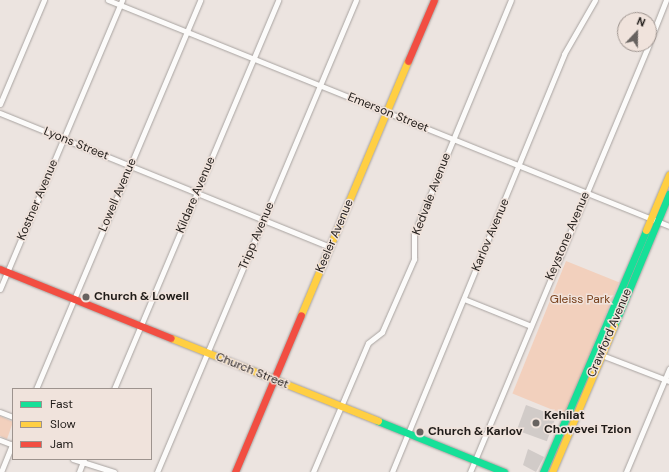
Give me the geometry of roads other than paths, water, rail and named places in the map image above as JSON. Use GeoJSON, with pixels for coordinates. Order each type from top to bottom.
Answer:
{"type":"FeatureCollection","features":[{"type":"Feature","properties":{"kind":"street"},"geometry":{"type":"LineString","coordinates":[[0,104],[44,0]]}},
{"type":"Feature","properties":{"kind":"street","name":"Emerson Street"},"geometry":{"type":"LineString","coordinates":[[108,0],[121,2],[186,32],[669,226]]}},
{"type":"Feature","properties":{"kind":"street","name":"Lowell Avenue"},"geometry":{"type":"LineString","coordinates":[[36,388],[200,0]]}},
{"type":"Feature","properties":{"kind":"street","name":"Kildare Avenue"},"geometry":{"type":"LineString","coordinates":[[114,388],[278,0]]}},
{"type":"Feature","properties":{"kind":"street","name":"Tripp Avenue"},"geometry":{"type":"LineString","coordinates":[[157,472],[356,0]]}},
{"type":"Feature","properties":{"kind":"street","name":"Keeler Avenue"},"geometry":{"type":"LineString","coordinates":[[235,472],[434,0]]}},
{"type":"Feature","properties":{"kind":"street","name":"Kedvale Avenue"},"geometry":{"type":"LineString","coordinates":[[314,472],[368,342],[382,332],[414,259],[414,234],[511,0]]}},
{"type":"Feature","properties":{"kind":"street","name":"Karlov Avenue"},"geometry":{"type":"LineString","coordinates":[[392,472],[520,166],[564,54],[595,0]]}},
{"type":"Feature","properties":{"kind":"street","name":"Keystone Avenue"},"geometry":{"type":"LineString","coordinates":[[657,23],[666,0]]}},
{"type":"Feature","properties":{"kind":"street","name":"Kostner Avenue"},"geometry":{"type":"LineString","coordinates":[[0,289],[4,271],[63,139],[121,2]]}},
{"type":"Feature","properties":{"kind":"street","name":"Keystone Avenue"},"geometry":{"type":"LineString","coordinates":[[470,472],[645,52]]}},
{"type":"Feature","properties":{"kind":"street","name":"Lyons Street"},"geometry":{"type":"LineString","coordinates":[[0,113],[330,247]]}},
{"type":"Feature","properties":{"kind":"street","name":"Crawford Avenue"},"geometry":{"type":"LineString","coordinates":[[544,472],[598,353],[654,220],[669,174]]}},
{"type":"Feature","properties":{"kind":"street","name":"Crawford Avenue"},"geometry":{"type":"LineString","coordinates":[[654,220],[669,194]]}},
{"type":"Feature","properties":{"kind":"street","name":"Church Street"},"geometry":{"type":"LineString","coordinates":[[4,271],[504,472]]}},
{"type":"Feature","properties":{"kind":"street"},"geometry":{"type":"LineString","coordinates":[[464,299],[531,326]]}},
{"type":"Feature","properties":{"kind":"street"},"geometry":{"type":"LineString","coordinates":[[598,353],[667,380]]}},
{"type":"Feature","properties":{"kind":"street","name":"Crawford Avenue"},"geometry":{"type":"LineString","coordinates":[[552,472],[598,353]]}},
{"type":"Feature","properties":{"kind":"street"},"geometry":{"type":"LineString","coordinates":[[626,472],[667,380],[669,369]]}},
{"type":"Feature","properties":{"kind":"street"},"geometry":{"type":"LineString","coordinates":[[0,412],[12,417]]}},
{"type":"Feature","properties":{"kind":"street"},"geometry":{"type":"LineString","coordinates":[[0,440],[12,444]]}},
{"type":"Feature","properties":{"kind":"street"},"geometry":{"type":"LineString","coordinates":[[1,472],[12,446]]}},
{"type":"Feature","properties":{"kind":"street"},"geometry":{"type":"LineString","coordinates":[[79,472],[84,460]]}},
{"type":"Feature","properties":{"kind":"street"},"geometry":{"type":"LineString","coordinates":[[86,460],[114,472]]}},
{"type":"Feature","properties":{"kind":"place","name":"Church & Lowell"},"geometry":{"type":"Point","coordinates":[86,297]}},
{"type":"Feature","properties":{"kind":"place","name":"Kehilat Chovevei Tzion"},"geometry":{"type":"Point","coordinates":[536,423]}},
{"type":"Feature","properties":{"kind":"place","name":"Church & Karlov"},"geometry":{"type":"Point","coordinates":[420,432]}},
{"type":"Feature","properties":{"kind":"park label","name":"Gleiss Park"},"geometry":{"type":"Point","coordinates":[580,300]}}]}
